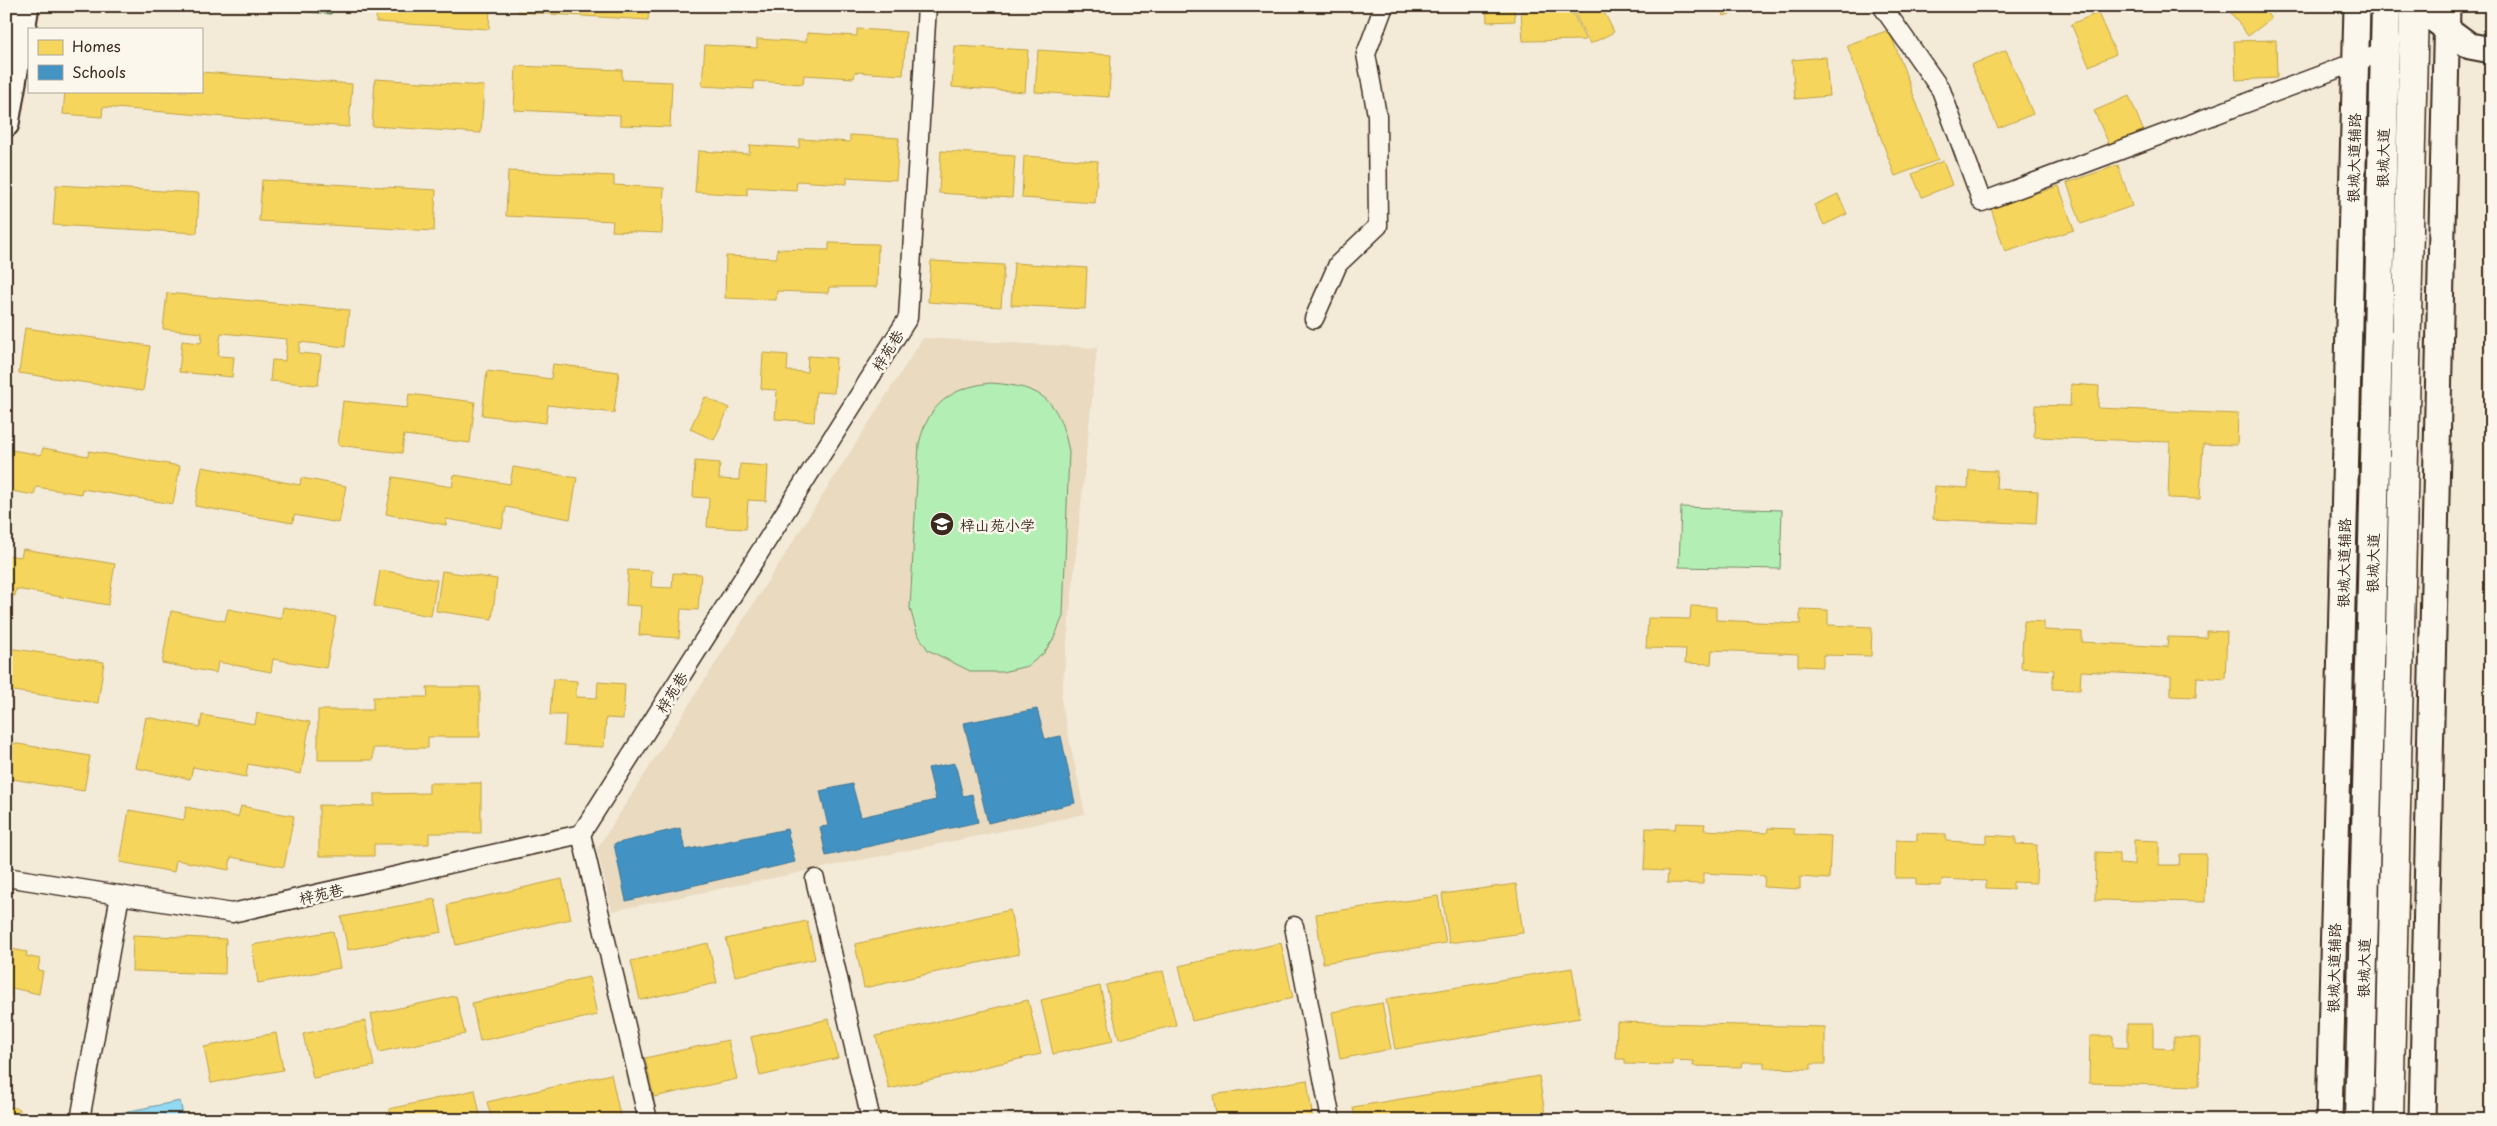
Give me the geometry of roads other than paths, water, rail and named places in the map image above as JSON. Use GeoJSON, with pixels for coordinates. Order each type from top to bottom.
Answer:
{"type":"FeatureCollection","features":[{"type":"Feature","properties":{"kind":"main road","name":"银城大道"},"geometry":{"type":"LineString","coordinates":[[2359,1120],[2386,6]]}},
{"type":"Feature","properties":{"kind":"main road","name":"银城大道"},"geometry":{"type":"LineString","coordinates":[[2398,1119],[2415,6]]}},
{"type":"Feature","properties":{"kind":"street"},"geometry":{"type":"LineString","coordinates":[[6,124],[26,6]]}},
{"type":"Feature","properties":{"kind":"street","name":"梓苑巷"},"geometry":{"type":"LineString","coordinates":[[6,877],[232,913],[581,834],[908,318],[926,6]]}},
{"type":"Feature","properties":{"kind":"street"},"geometry":{"type":"LineString","coordinates":[[1314,319],[1338,264],[1378,226],[1378,116],[1366,54],[1384,6]]}},
{"type":"Feature","properties":{"kind":"street"},"geometry":{"type":"LineString","coordinates":[[1882,6],[1941,90],[1982,202],[2385,51]]}},
{"type":"Feature","properties":{"kind":"street","name":"银城大道辅路"},"geometry":{"type":"LineString","coordinates":[[2329,1120],[2357,6]]}},
{"type":"Feature","properties":{"kind":"street"},"geometry":{"type":"LineString","coordinates":[[2415,6],[2446,17],[2470,46],[2491,50]]}},
{"type":"Feature","properties":{"kind":"street"},"geometry":{"type":"LineString","coordinates":[[2422,1120],[2446,17]]}},
{"type":"Feature","properties":{"kind":"street"},"geometry":{"type":"LineString","coordinates":[[581,834],[648,1120]]}},
{"type":"Feature","properties":{"kind":"street"},"geometry":{"type":"LineString","coordinates":[[816,879],[871,1120]]}},
{"type":"Feature","properties":{"kind":"street"},"geometry":{"type":"LineString","coordinates":[[80,1120],[120,895]]}},
{"type":"Feature","properties":{"kind":"street"},"geometry":{"type":"LineString","coordinates":[[1294,926],[1331,1120]]}},
{"type":"Feature","properties":{"kind":"water"},"geometry":{"type":"Polygon","coordinates":[[[180,1101],[184,1120],[103,1120],[104,1116],[180,1101]]]}},
{"type":"Feature","properties":{"kind":"place","name":"梓山苑小学"},"geometry":{"type":"Point","coordinates":[942,524]}}]}
